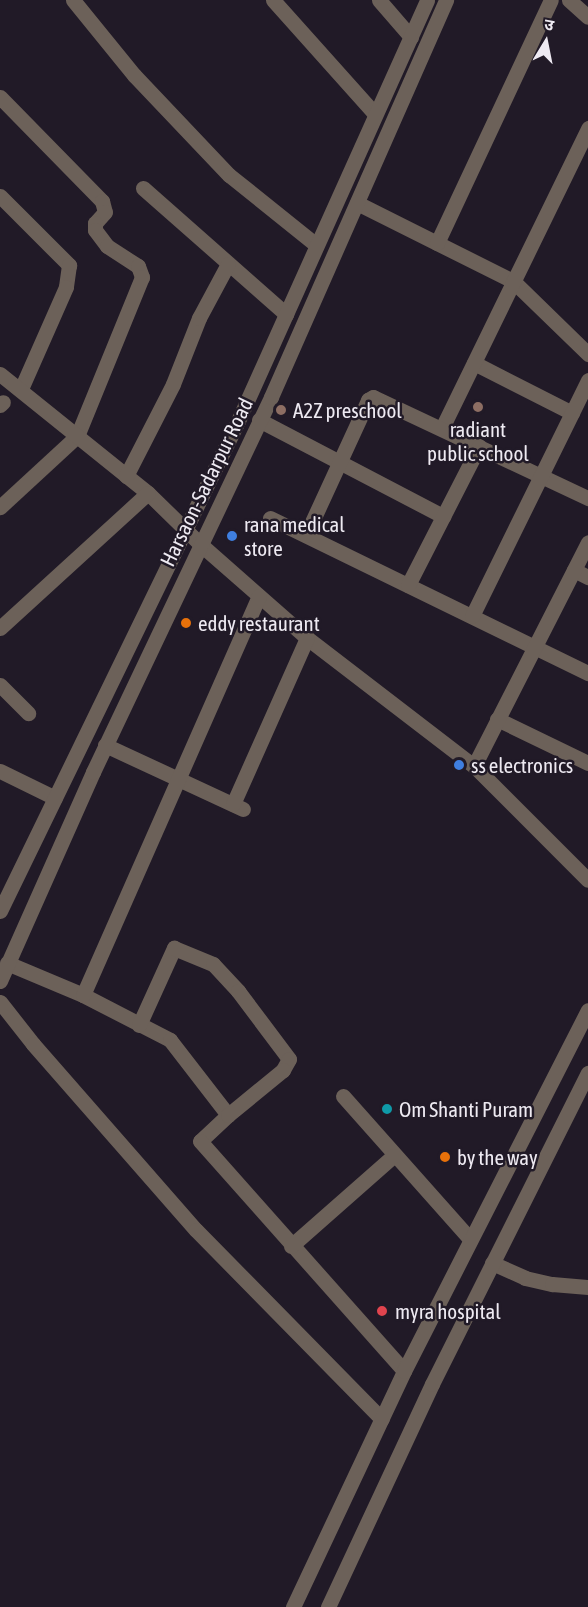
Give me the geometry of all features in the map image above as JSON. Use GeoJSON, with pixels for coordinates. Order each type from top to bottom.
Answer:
{"type":"FeatureCollection","features":[{"type":"Feature","properties":{"kind":"street"},"geometry":{"type":"LineString","coordinates":[[73,0],[134,75],[229,176],[315,244]]}},
{"type":"Feature","properties":{"kind":"street"},"geometry":{"type":"LineString","coordinates":[[273,0],[375,114]]}},
{"type":"Feature","properties":{"kind":"street"},"geometry":{"type":"LineString","coordinates":[[379,0],[411,37]]}},
{"type":"Feature","properties":{"kind":"street","name":"Harsaon-Sadarpur Road"},"geometry":{"type":"LineString","coordinates":[[0,911],[186,529],[286,314],[315,244],[427,0]]}},
{"type":"Feature","properties":{"kind":"street","name":"Harsaon-Sadarpur Road"},"geometry":{"type":"LineString","coordinates":[[0,981],[105,745],[260,420],[446,0]]}},
{"type":"Feature","properties":{"kind":"street"},"geometry":{"type":"LineString","coordinates":[[437,243],[551,0]]}},
{"type":"Feature","properties":{"kind":"street"},"geometry":{"type":"LineString","coordinates":[[569,0],[588,16]]}},
{"type":"Feature","properties":{"kind":"street"},"geometry":{"type":"LineString","coordinates":[[0,97],[102,201],[105,212],[95,223],[94,230],[107,246],[138,266],[142,277],[77,436],[0,507]]}},
{"type":"Feature","properties":{"kind":"street"},"geometry":{"type":"LineString","coordinates":[[442,428],[588,128]]}},
{"type":"Feature","properties":{"kind":"street"},"geometry":{"type":"LineString","coordinates":[[143,188],[286,314]]}},
{"type":"Feature","properties":{"kind":"street"},"geometry":{"type":"LineString","coordinates":[[0,196],[69,266],[66,287],[21,389]]}},
{"type":"Feature","properties":{"kind":"street"},"geometry":{"type":"LineString","coordinates":[[357,203],[513,281],[588,354]]}},
{"type":"Feature","properties":{"kind":"street"},"geometry":{"type":"LineString","coordinates":[[126,476],[173,384],[199,318],[228,264]]}},
{"type":"Feature","properties":{"kind":"street"},"geometry":{"type":"LineString","coordinates":[[474,363],[572,413]]}},
{"type":"Feature","properties":{"kind":"street"},"geometry":{"type":"LineString","coordinates":[[0,374],[148,493],[200,543],[307,638],[474,766],[588,880]]}},
{"type":"Feature","properties":{"kind":"street"},"geometry":{"type":"LineString","coordinates":[[472,616],[588,380]]}},
{"type":"Feature","properties":{"kind":"street"},"geometry":{"type":"LineString","coordinates":[[306,535],[368,400],[374,397],[588,498]]}},
{"type":"Feature","properties":{"kind":"street"},"geometry":{"type":"LineString","coordinates":[[260,420],[443,516]]}},
{"type":"Feature","properties":{"kind":"street"},"geometry":{"type":"LineString","coordinates":[[408,585],[479,446]]}},
{"type":"Feature","properties":{"kind":"street"},"geometry":{"type":"LineString","coordinates":[[0,628],[148,493]]}},
{"type":"Feature","properties":{"kind":"street"},"geometry":{"type":"LineString","coordinates":[[270,518],[588,673]]}},
{"type":"Feature","properties":{"kind":"street"},"geometry":{"type":"LineString","coordinates":[[474,766],[588,542]]}},
{"type":"Feature","properties":{"kind":"street"},"geometry":{"type":"LineString","coordinates":[[574,570],[588,577]]}},
{"type":"Feature","properties":{"kind":"street"},"geometry":{"type":"LineString","coordinates":[[83,995],[259,596]]}},
{"type":"Feature","properties":{"kind":"street"},"geometry":{"type":"LineString","coordinates":[[105,745],[238,806],[307,638]]}},
{"type":"Feature","properties":{"kind":"street"},"geometry":{"type":"LineString","coordinates":[[0,684],[28,713]]}},
{"type":"Feature","properties":{"kind":"street"},"geometry":{"type":"LineString","coordinates":[[497,719],[588,762]]}},
{"type":"Feature","properties":{"kind":"street"},"geometry":{"type":"LineString","coordinates":[[0,771],[55,798]]}},
{"type":"Feature","properties":{"kind":"street"},"geometry":{"type":"LineString","coordinates":[[139,1025],[174,948],[213,964],[238,991],[289,1059],[283,1070],[200,1141],[404,1371]]}},
{"type":"Feature","properties":{"kind":"street"},"geometry":{"type":"LineString","coordinates":[[7,963],[83,995],[170,1040],[228,1115]]}},
{"type":"Feature","properties":{"kind":"street"},"geometry":{"type":"LineString","coordinates":[[0,1002],[33,1044],[196,1230],[382,1419]]}},
{"type":"Feature","properties":{"kind":"street"},"geometry":{"type":"LineString","coordinates":[[293,1607],[404,1371],[588,1010]]}},
{"type":"Feature","properties":{"kind":"street"},"geometry":{"type":"LineString","coordinates":[[328,1607],[492,1263],[588,1073]]}},
{"type":"Feature","properties":{"kind":"street"},"geometry":{"type":"LineString","coordinates":[[344,1096],[393,1156],[470,1239]]}},
{"type":"Feature","properties":{"kind":"street"},"geometry":{"type":"LineString","coordinates":[[291,1246],[393,1156]]}},
{"type":"Feature","properties":{"kind":"street"},"geometry":{"type":"LineString","coordinates":[[492,1263],[525,1278],[552,1284],[588,1287]]}},
{"type":"Feature","properties":{"kind":"place","name":"radiant public school"},"geometry":{"type":"Point","coordinates":[478,407]}},
{"type":"Feature","properties":{"kind":"place","name":"A2Z preschool"},"geometry":{"type":"Point","coordinates":[281,410]}},
{"type":"Feature","properties":{"kind":"place","name":"rana medical store"},"geometry":{"type":"Point","coordinates":[232,536]}},
{"type":"Feature","properties":{"kind":"place","name":"eddy restaurant"},"geometry":{"type":"Point","coordinates":[186,623]}},
{"type":"Feature","properties":{"kind":"place","name":"ss electronics"},"geometry":{"type":"Point","coordinates":[459,765]}},
{"type":"Feature","properties":{"kind":"place","name":"Om Shanti Puram"},"geometry":{"type":"Point","coordinates":[387,1109]}},
{"type":"Feature","properties":{"kind":"place","name":"by the way"},"geometry":{"type":"Point","coordinates":[445,1157]}},
{"type":"Feature","properties":{"kind":"place","name":"myra hospital"},"geometry":{"type":"Point","coordinates":[382,1311]}}]}
